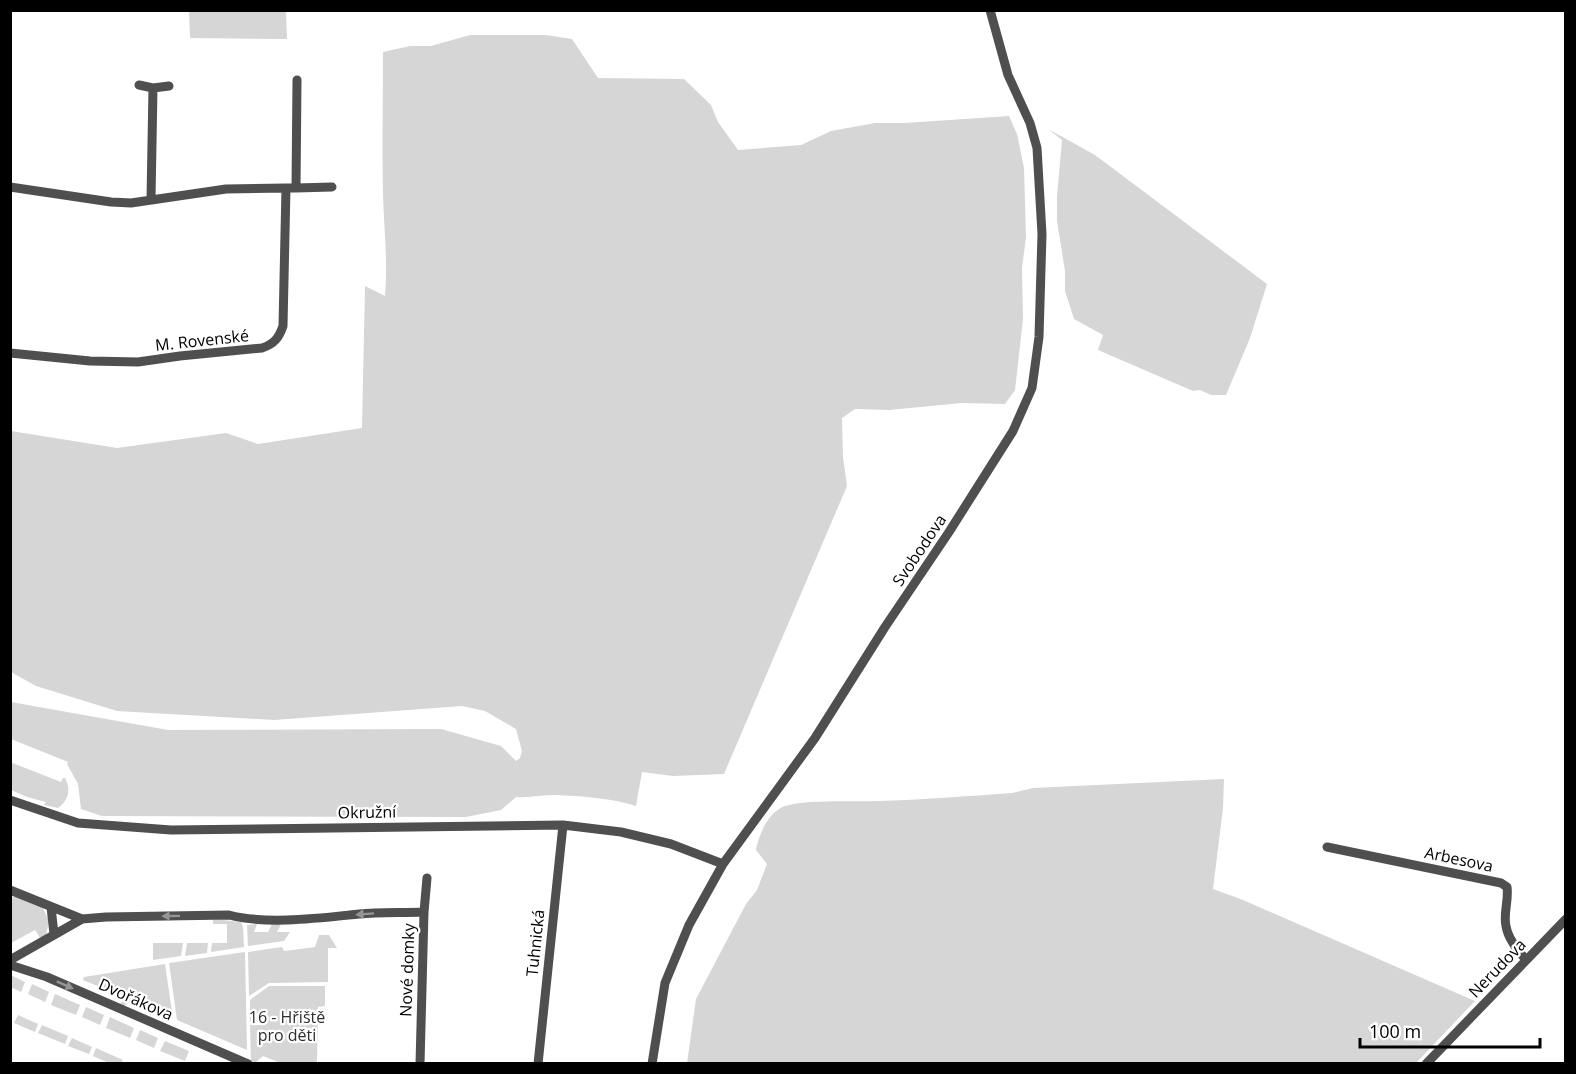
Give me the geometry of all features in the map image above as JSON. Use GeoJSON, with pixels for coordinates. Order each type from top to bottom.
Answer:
{"type":"FeatureCollection","features":[{"type":"Feature","properties":{"kind":"street","name":"Svobodova"},"geometry":{"type":"LineString","coordinates":[[652,1064],[665,983],[688,925],[723,864],[815,738],[885,627],[949,532],[1013,430],[1032,388],[1040,337],[1042,234],[1037,148],[1030,123],[1008,75],[990,10]]}},
{"type":"Feature","properties":{"kind":"street","name":"M. Rovenské"},"geometry":{"type":"LineString","coordinates":[[10,353],[90,361],[138,362],[262,348],[277,340],[283,326],[297,80]]}},
{"type":"Feature","properties":{"kind":"street"},"geometry":{"type":"LineString","coordinates":[[139,85],[153,88],[169,86]]}},
{"type":"Feature","properties":{"kind":"street"},"geometry":{"type":"LineString","coordinates":[[151,199],[153,88]]}},
{"type":"Feature","properties":{"kind":"street"},"geometry":{"type":"LineString","coordinates":[[10,187],[111,202],[131,202],[225,189],[332,187]]}},
{"type":"Feature","properties":{"kind":"street","name":"Okružní"},"geometry":{"type":"LineString","coordinates":[[10,800],[78,823],[171,830],[563,825],[621,832],[671,844],[723,864]]}},
{"type":"Feature","properties":{"kind":"street","name":"Tuhnická"},"geometry":{"type":"LineString","coordinates":[[538,1064],[563,825]]}},
{"type":"Feature","properties":{"kind":"street","name":"Arbesova"},"geometry":{"type":"LineString","coordinates":[[1327,847],[1501,883],[1507,887],[1508,895],[1505,926],[1513,943],[1526,960]]}},
{"type":"Feature","properties":{"kind":"street","name":"Nové domky"},"geometry":{"type":"LineString","coordinates":[[420,1064],[427,878]]}},
{"type":"Feature","properties":{"kind":"street"},"geometry":{"type":"LineString","coordinates":[[10,890],[82,919]]}},
{"type":"Feature","properties":{"kind":"street"},"geometry":{"type":"LineString","coordinates":[[51,907],[54,934]]}},
{"type":"Feature","properties":{"kind":"street"},"geometry":{"type":"LineString","coordinates":[[10,960],[82,919],[229,915],[245,919],[330,918],[360,914],[424,912]]}},
{"type":"Feature","properties":{"kind":"street","name":"Nerudova"},"geometry":{"type":"LineString","coordinates":[[1426,1064],[1566,919]]}},
{"type":"Feature","properties":{"kind":"street","name":"Dvořákova"},"geometry":{"type":"LineString","coordinates":[[10,965],[47,977],[248,1064]]}},
{"type":"Feature","properties":{"kind":"green space"},"geometry":{"type":"Polygon","coordinates":[[[189,11],[286,11],[287,39],[190,38],[189,11]]]}},
{"type":"Feature","properties":{"kind":"green space"},"geometry":{"type":"Polygon","coordinates":[[[470,35],[546,35],[572,39],[598,78],[684,79],[711,105],[718,122],[738,150],[801,145],[831,131],[875,123],[1009,116],[1017,134],[1024,168],[1026,237],[1022,268],[1023,319],[1015,390],[1005,404],[962,403],[889,410],[855,409],[842,418],[843,457],[847,486],[724,774],[673,776],[642,772],[636,806],[606,799],[575,796],[516,797],[501,810],[466,817],[102,816],[81,809],[78,784],[68,762],[11,739],[11,702],[168,730],[441,729],[501,746],[516,761],[520,758],[522,751],[516,729],[485,711],[462,706],[274,720],[117,711],[36,686],[11,672],[11,431],[117,448],[226,433],[258,444],[362,428],[365,286],[385,296],[386,283],[383,52],[410,46],[431,46],[470,35]]]}},
{"type":"Feature","properties":{"kind":"green space"},"geometry":{"type":"Polygon","coordinates":[[[1048,129],[1095,155],[1267,284],[1250,338],[1226,395],[1211,395],[1200,390],[1193,391],[1098,350],[1103,335],[1074,319],[1065,291],[1065,271],[1057,221],[1062,140],[1048,129]]]}},
{"type":"Feature","properties":{"kind":"green space"},"geometry":{"type":"Polygon","coordinates":[[[10,762],[61,782],[65,778],[68,790],[65,801],[58,808],[44,805],[46,802],[11,790],[10,762]]]}},
{"type":"Feature","properties":{"kind":"green space"},"geometry":{"type":"Polygon","coordinates":[[[1224,779],[1223,808],[1213,889],[1475,1001],[1416,1063],[687,1063],[696,999],[746,904],[757,890],[767,864],[756,850],[757,844],[765,824],[779,809],[805,802],[928,799],[1012,793],[1033,788],[1224,779]]]}},
{"type":"Feature","properties":{"kind":"green space"},"geometry":{"type":"Polygon","coordinates":[[[16,896],[43,908],[49,921],[46,935],[40,938],[35,930],[11,943],[10,898],[16,896]]]}},
{"type":"Feature","properties":{"kind":"green space"},"geometry":{"type":"Polygon","coordinates":[[[213,919],[241,922],[244,947],[211,952],[212,943],[227,943],[227,924],[213,924],[213,919]]]}},
{"type":"Feature","properties":{"kind":"green space"},"geometry":{"type":"Polygon","coordinates":[[[273,922],[282,922],[277,932],[290,932],[284,941],[248,946],[247,925],[257,924],[254,932],[268,932],[273,922]]]}},
{"type":"Feature","properties":{"kind":"green space"},"geometry":{"type":"Polygon","coordinates":[[[319,935],[329,935],[337,948],[328,948],[328,982],[269,983],[249,996],[248,952],[282,947],[284,951],[315,947],[319,935]]]}},
{"type":"Feature","properties":{"kind":"green space"},"geometry":{"type":"Polygon","coordinates":[[[153,943],[183,943],[181,956],[153,960],[153,943]]]}},
{"type":"Feature","properties":{"kind":"green space"},"geometry":{"type":"Polygon","coordinates":[[[187,943],[208,943],[207,953],[185,956],[187,943]]]}},
{"type":"Feature","properties":{"kind":"green space"},"geometry":{"type":"Polygon","coordinates":[[[245,952],[247,1050],[177,1020],[169,963],[245,952]]]}},
{"type":"Feature","properties":{"kind":"green space"},"geometry":{"type":"Polygon","coordinates":[[[165,964],[173,1018],[131,1001],[122,1008],[118,1006],[126,998],[83,980],[84,977],[165,964]]]}},
{"type":"Feature","properties":{"kind":"green space"},"geometry":{"type":"Polygon","coordinates":[[[11,975],[25,982],[21,992],[11,987],[11,975]]]}},
{"type":"Feature","properties":{"kind":"green space"},"geometry":{"type":"Polygon","coordinates":[[[32,984],[49,992],[45,1002],[28,994],[32,984]]]}},
{"type":"Feature","properties":{"kind":"green space","name":"16 - Hřiště pro děti"},"geometry":{"type":"Polygon","coordinates":[[[269,986],[325,986],[325,1006],[318,1007],[317,1063],[280,1063],[263,1056],[255,1063],[251,1062],[250,1025],[261,1025],[262,1022],[250,1022],[250,1000],[269,986]]]}},
{"type":"Feature","properties":{"kind":"green space"},"geometry":{"type":"Polygon","coordinates":[[[55,994],[80,1005],[76,1015],[51,1005],[55,994]]]}},
{"type":"Feature","properties":{"kind":"green space"},"geometry":{"type":"Polygon","coordinates":[[[86,1007],[104,1015],[100,1025],[82,1017],[86,1007]]]}},
{"type":"Feature","properties":{"kind":"green space"},"geometry":{"type":"Polygon","coordinates":[[[18,1015],[38,1024],[35,1032],[14,1023],[18,1015]]]}},
{"type":"Feature","properties":{"kind":"green space"},"geometry":{"type":"Polygon","coordinates":[[[110,1017],[134,1028],[130,1038],[106,1028],[110,1017]]]}},
{"type":"Feature","properties":{"kind":"green space"},"geometry":{"type":"Polygon","coordinates":[[[42,1025],[68,1036],[65,1044],[38,1033],[42,1025]]]}},
{"type":"Feature","properties":{"kind":"green space"},"geometry":{"type":"Polygon","coordinates":[[[140,1030],[158,1038],[154,1048],[136,1040],[140,1030]]]}},
{"type":"Feature","properties":{"kind":"green space"},"geometry":{"type":"Polygon","coordinates":[[[72,1038],[92,1047],[89,1054],[68,1046],[72,1038]]]}},
{"type":"Feature","properties":{"kind":"green space"},"geometry":{"type":"Polygon","coordinates":[[[165,1041],[189,1051],[185,1061],[160,1051],[165,1041]]]}},
{"type":"Feature","properties":{"kind":"green space"},"geometry":{"type":"Polygon","coordinates":[[[96,1048],[123,1060],[121,1063],[109,1063],[93,1056],[96,1048]]]}}]}
